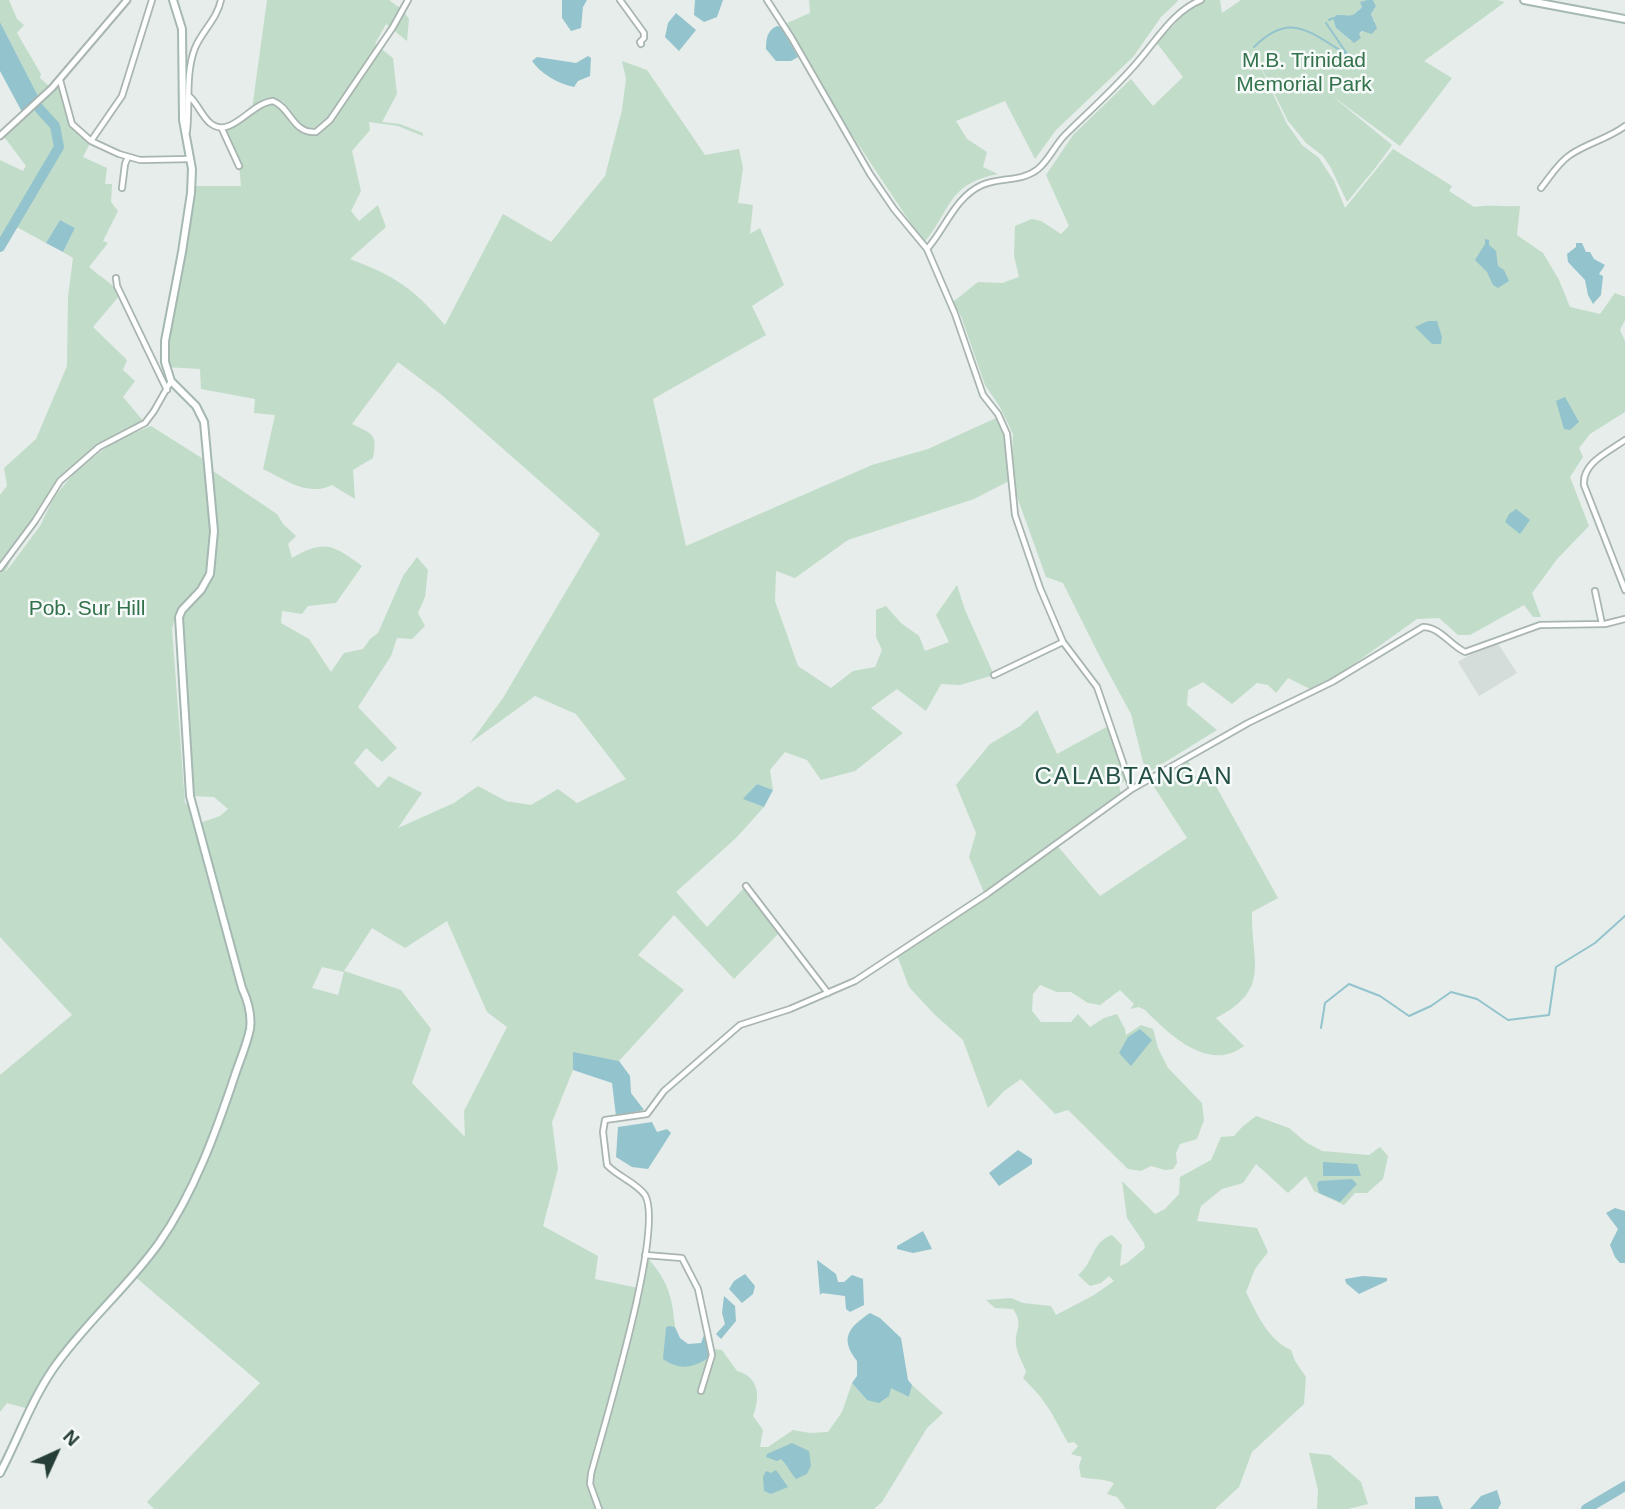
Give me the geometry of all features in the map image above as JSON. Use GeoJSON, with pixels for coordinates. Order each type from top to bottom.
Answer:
{"type":"FeatureCollection","features":[{"type":"Feature","properties":{"kind":"main road"},"geometry":{"type":"LineString","coordinates":[[0,1474],[54,1367],[169,1228],[189,1192],[216,1130],[250,1029],[248,1005],[190,796],[180,617],[182,610],[201,590],[210,574],[214,531],[204,422],[196,406],[171,382],[166,370],[164,341],[191,193],[190,159],[183,112],[182,29],[173,0]]}},
{"type":"Feature","properties":{"kind":"main road"},"geometry":{"type":"LineString","coordinates":[[1524,0],[1625,19]]}},
{"type":"Feature","properties":{"kind":"street"},"geometry":{"type":"LineString","coordinates":[[0,136],[52,88],[127,0]]}},
{"type":"Feature","properties":{"kind":"street"},"geometry":{"type":"LineString","coordinates":[[91,141],[122,96],[152,0]]}},
{"type":"Feature","properties":{"kind":"street"},"geometry":{"type":"LineString","coordinates":[[187,138],[190,68],[195,49],[218,12],[221,0]]}},
{"type":"Feature","properties":{"kind":"street"},"geometry":{"type":"LineString","coordinates":[[222,129],[232,125],[259,104],[273,102],[282,107],[290,120],[305,132],[321,129],[330,120],[393,27],[408,0]]}},
{"type":"Feature","properties":{"kind":"street"},"geometry":{"type":"LineString","coordinates":[[620,0],[644,33],[641,44]]}},
{"type":"Feature","properties":{"kind":"street"},"geometry":{"type":"LineString","coordinates":[[767,0],[870,174],[927,249],[983,394],[998,414],[1007,434],[1015,515],[1040,588],[1063,642],[1097,687],[1132,789]]}},
{"type":"Feature","properties":{"kind":"street"},"geometry":{"type":"LineString","coordinates":[[927,249],[956,208],[973,191],[1037,170],[1063,137],[1127,75],[1169,23],[1184,8],[1201,0]]}},
{"type":"Feature","properties":{"kind":"street"},"geometry":{"type":"LineString","coordinates":[[59,79],[72,124],[91,141],[128,157],[150,161],[190,159]]}},
{"type":"Feature","properties":{"kind":"street"},"geometry":{"type":"LineString","coordinates":[[189,96],[207,120],[222,129],[239,166]]}},
{"type":"Feature","properties":{"kind":"street"},"geometry":{"type":"LineString","coordinates":[[1541,188],[1571,155],[1625,126]]}},
{"type":"Feature","properties":{"kind":"street"},"geometry":{"type":"LineString","coordinates":[[122,188],[128,157]]}},
{"type":"Feature","properties":{"kind":"street"},"geometry":{"type":"LineString","coordinates":[[116,278],[117,286],[167,390]]}},
{"type":"Feature","properties":{"kind":"street"},"geometry":{"type":"LineString","coordinates":[[0,568],[66,475],[99,447],[145,424],[171,382]]}},
{"type":"Feature","properties":{"kind":"street"},"geometry":{"type":"LineString","coordinates":[[1625,440],[1590,465],[1584,477],[1584,485],[1625,590]]}},
{"type":"Feature","properties":{"kind":"street"},"geometry":{"type":"LineString","coordinates":[[1595,591],[1602,624]]}},
{"type":"Feature","properties":{"kind":"street"},"geometry":{"type":"LineString","coordinates":[[599,1509],[590,1484],[591,1474],[612,1399],[645,1255],[649,1220],[648,1203],[642,1191],[607,1165],[604,1122],[647,1114],[664,1091],[740,1025],[790,1009],[855,981],[912,946],[1132,789],[1248,723],[1332,682],[1423,627],[1435,629],[1465,652],[1540,625],[1602,624],[1625,619]]}},
{"type":"Feature","properties":{"kind":"street"},"geometry":{"type":"LineString","coordinates":[[995,675],[1063,642]]}},
{"type":"Feature","properties":{"kind":"street"},"geometry":{"type":"LineString","coordinates":[[746,886],[828,993]]}},
{"type":"Feature","properties":{"kind":"street"},"geometry":{"type":"LineString","coordinates":[[645,1255],[682,1258],[698,1289],[712,1355],[701,1391]]}},
{"type":"Feature","properties":{"kind":"shaded area"},"geometry":{"type":"Polygon","coordinates":[[[1495,639],[1517,673],[1479,696],[1458,662],[1495,639]]]}},
{"type":"Feature","properties":{"kind":"green space"},"geometry":{"type":"Polygon","coordinates":[[[0,0],[9,0],[17,19],[24,25],[17,33],[41,74],[40,78],[51,88],[59,79],[69,118],[91,141],[83,157],[107,168],[105,184],[112,184],[111,202],[118,211],[103,241],[108,243],[89,267],[120,295],[93,327],[127,360],[123,370],[135,381],[123,397],[145,423],[106,443],[71,469],[42,505],[5,573],[40,526],[54,497],[75,472],[113,442],[151,426],[208,462],[210,544],[204,580],[177,610],[172,629],[185,803],[192,809],[197,824],[220,816],[228,809],[214,797],[190,796],[180,615],[201,590],[213,556],[210,469],[277,514],[296,536],[288,544],[292,558],[313,548],[328,547],[336,549],[362,566],[336,603],[308,606],[302,614],[282,611],[281,623],[309,639],[331,672],[344,653],[363,649],[378,633],[403,576],[417,557],[428,570],[425,597],[418,613],[425,626],[412,639],[397,638],[391,656],[358,707],[397,748],[382,762],[366,748],[354,763],[378,788],[389,776],[422,793],[398,828],[454,803],[478,786],[506,801],[531,805],[558,789],[577,803],[626,779],[576,714],[535,696],[470,743],[503,698],[600,534],[443,396],[398,362],[352,424],[372,435],[375,444],[373,458],[353,470],[355,499],[332,485],[306,488],[263,469],[275,415],[254,413],[255,399],[201,389],[200,369],[166,367],[165,356],[191,186],[241,186],[239,164],[222,129],[252,109],[267,0],[389,0],[403,10],[409,19],[407,41],[386,24],[375,44],[393,58],[397,94],[382,122],[400,124],[423,133],[423,136],[398,126],[369,122],[370,130],[352,151],[361,191],[351,211],[359,221],[378,205],[386,227],[350,259],[402,284],[423,301],[445,325],[503,214],[551,242],[605,176],[622,110],[626,79],[622,61],[647,70],[705,155],[739,149],[743,168],[738,203],[753,205],[750,234],[760,228],[784,285],[752,306],[766,335],[653,399],[686,546],[872,465],[928,449],[996,418],[998,414],[1007,434],[1011,473],[1013,434],[1000,407],[985,385],[961,316],[953,302],[978,282],[1002,283],[1019,277],[1014,256],[1015,226],[1032,219],[1041,221],[1061,234],[1069,226],[1046,175],[1073,135],[1131,79],[1153,106],[1183,77],[1156,42],[1176,23],[1175,18],[1201,0],[1220,0],[1222,13],[1241,0],[1367,0],[1361,2],[1362,7],[1336,28],[1351,41],[1375,22],[1371,14],[1376,6],[1373,0],[1505,2],[1424,61],[1452,78],[1400,146],[1331,95],[1392,145],[1347,202],[1323,156],[1306,143],[1288,121],[1254,53],[1287,124],[1302,145],[1319,158],[1334,181],[1345,208],[1393,149],[1452,186],[1449,191],[1474,207],[1520,206],[1517,235],[1543,253],[1559,280],[1570,307],[1600,314],[1615,293],[1625,297],[1625,320],[1620,330],[1625,341],[1625,412],[1590,434],[1579,448],[1583,457],[1570,477],[1589,526],[1558,558],[1532,593],[1541,617],[1533,617],[1524,605],[1470,635],[1458,635],[1439,618],[1417,619],[1340,674],[1312,690],[1288,678],[1276,693],[1268,685],[1257,683],[1232,704],[1203,682],[1188,690],[1187,705],[1217,730],[1146,774],[1131,714],[1063,583],[1046,577],[1011,480],[974,499],[848,540],[795,578],[776,571],[775,601],[798,666],[831,688],[853,671],[875,667],[882,650],[876,637],[876,610],[886,606],[901,623],[919,636],[925,651],[949,642],[936,615],[957,585],[965,610],[994,675],[960,685],[941,684],[926,711],[897,689],[871,708],[903,733],[855,771],[821,780],[807,760],[785,752],[770,770],[773,790],[757,784],[744,799],[764,807],[736,838],[676,892],[707,927],[746,886],[781,931],[734,979],[674,915],[638,955],[684,990],[619,1061],[573,1053],[573,1070],[552,1122],[558,1169],[543,1226],[598,1256],[595,1279],[638,1288],[645,1255],[659,1272],[672,1305],[675,1327],[666,1327],[664,1359],[713,1349],[722,1350],[737,1371],[745,1374],[754,1383],[757,1402],[753,1416],[763,1430],[760,1447],[768,1447],[793,1430],[828,1432],[842,1412],[852,1383],[867,1400],[890,1387],[909,1397],[912,1385],[943,1413],[927,1428],[882,1502],[874,1509],[154,1509],[147,1502],[260,1383],[133,1275],[175,1215],[123,1286],[74,1341],[29,1409],[7,1403],[0,1412],[0,1075],[72,1015],[0,937],[0,495],[7,486],[4,468],[36,439],[67,366],[68,297],[73,258],[63,252],[75,228],[60,220],[46,243],[13,225],[0,247],[0,160],[23,171],[26,166],[2,134],[39,98],[0,22],[0,0]],[[447,921],[405,948],[372,928],[344,971],[401,990],[431,1029],[412,1083],[465,1137],[464,1111],[507,1027],[487,1012],[447,921]],[[322,967],[312,988],[338,995],[344,972],[322,967]]]}},
{"type":"Feature","properties":{"kind":"green space"},"geometry":{"type":"Polygon","coordinates":[[[809,0],[1178,1],[1161,17],[1133,57],[1056,130],[1035,159],[1005,101],[956,121],[967,139],[987,152],[983,167],[998,174],[981,178],[960,191],[924,243],[826,96],[787,23],[810,13],[809,0]]]}},
{"type":"Feature","properties":{"kind":"green space"},"geometry":{"type":"Polygon","coordinates":[[[1037,710],[1057,754],[1110,725],[1128,778],[1119,785],[1121,794],[1055,843],[1100,896],[1187,838],[1149,779],[1187,758],[1198,782],[1212,779],[1278,898],[1252,912],[1255,973],[1252,985],[1234,1007],[1216,1018],[1244,1046],[1231,1053],[1217,1055],[1191,1047],[1166,1030],[1145,1010],[1139,1007],[1130,1009],[1134,1004],[1120,990],[1100,1005],[1088,1003],[1071,992],[1057,992],[1040,985],[1033,994],[1032,1011],[1041,1022],[1071,1022],[1078,1014],[1090,1027],[1117,1014],[1126,1035],[1141,1025],[1153,1029],[1158,1048],[1168,1068],[1202,1103],[1204,1120],[1197,1139],[1180,1144],[1176,1153],[1177,1163],[1173,1169],[1151,1166],[1141,1171],[1128,1169],[1068,1110],[1055,1114],[1021,1079],[1004,1091],[988,1108],[963,1040],[909,987],[897,955],[985,895],[969,857],[976,833],[956,785],[990,744],[1020,726],[1037,710]]]}},
{"type":"Feature","properties":{"kind":"green space"},"geometry":{"type":"Polygon","coordinates":[[[1256,1116],[1289,1128],[1322,1151],[1369,1155],[1380,1147],[1388,1156],[1383,1179],[1367,1193],[1355,1193],[1344,1205],[1314,1191],[1306,1176],[1288,1193],[1256,1164],[1243,1183],[1222,1189],[1201,1206],[1197,1221],[1257,1228],[1268,1252],[1255,1269],[1246,1292],[1264,1326],[1276,1340],[1291,1350],[1306,1377],[1304,1404],[1252,1452],[1239,1487],[1215,1509],[1126,1509],[1117,1497],[1107,1494],[1114,1483],[1081,1477],[1079,1466],[1082,1457],[1071,1454],[1078,1446],[1074,1442],[1068,1443],[1040,1396],[1023,1378],[1026,1372],[1017,1348],[1019,1323],[1016,1314],[1013,1309],[995,1308],[986,1300],[1011,1298],[1023,1303],[1051,1306],[1056,1315],[1094,1295],[1114,1281],[1109,1276],[1101,1283],[1090,1286],[1078,1275],[1105,1238],[1112,1235],[1122,1245],[1120,1266],[1145,1248],[1127,1218],[1122,1181],[1155,1214],[1165,1209],[1179,1194],[1180,1177],[1211,1160],[1221,1137],[1234,1136],[1256,1116]]]}},
{"type":"Feature","properties":{"kind":"green space"},"geometry":{"type":"Polygon","coordinates":[[[1309,1453],[1330,1455],[1361,1482],[1368,1504],[1348,1509],[1317,1509],[1318,1490],[1309,1453]]]}},
{"type":"Feature","properties":{"kind":"water"},"geometry":{"type":"Polygon","coordinates":[[[562,0],[587,0],[583,7],[581,28],[571,31],[562,18],[562,0]]]}},
{"type":"Feature","properties":{"kind":"water"},"geometry":{"type":"Polygon","coordinates":[[[695,0],[723,0],[717,17],[704,22],[694,15],[695,0]]]}},
{"type":"Feature","properties":{"kind":"water"},"geometry":{"type":"Polygon","coordinates":[[[1373,0],[1376,6],[1371,14],[1377,28],[1372,34],[1362,31],[1359,34],[1361,38],[1354,43],[1336,28],[1333,18],[1337,15],[1352,15],[1362,7],[1360,2],[1373,0]]]}},
{"type":"Feature","properties":{"kind":"water"},"geometry":{"type":"Polygon","coordinates":[[[676,13],[696,30],[679,51],[665,37],[668,23],[676,13]]]}},
{"type":"Feature","properties":{"kind":"water"},"geometry":{"type":"Polygon","coordinates":[[[0,22],[39,98],[22,112],[0,71],[0,22]]]}},
{"type":"Feature","properties":{"kind":"water"},"geometry":{"type":"Polygon","coordinates":[[[777,26],[781,27],[798,57],[791,61],[776,61],[766,49],[768,35],[777,26]]]}},
{"type":"Feature","properties":{"kind":"water"},"geometry":{"type":"Polygon","coordinates":[[[588,56],[591,58],[590,76],[578,81],[574,87],[551,78],[532,61],[537,57],[576,63],[588,56]]]}},
{"type":"Feature","properties":{"kind":"water"},"geometry":{"type":"Polygon","coordinates":[[[60,220],[75,228],[63,252],[46,243],[60,220]]]}},
{"type":"Feature","properties":{"kind":"water"},"geometry":{"type":"Polygon","coordinates":[[[1485,239],[1489,240],[1489,245],[1496,251],[1498,266],[1504,270],[1509,281],[1498,288],[1475,260],[1485,244],[1485,239]]]}},
{"type":"Feature","properties":{"kind":"water"},"geometry":{"type":"Polygon","coordinates":[[[1576,243],[1582,243],[1586,252],[1590,252],[1594,259],[1605,265],[1599,274],[1603,276],[1601,295],[1593,304],[1585,280],[1568,262],[1567,254],[1576,247],[1576,243]]]}},
{"type":"Feature","properties":{"kind":"water"},"geometry":{"type":"Polygon","coordinates":[[[1428,321],[1437,321],[1442,337],[1441,344],[1432,344],[1415,327],[1428,321]]]}},
{"type":"Feature","properties":{"kind":"water"},"geometry":{"type":"Polygon","coordinates":[[[1565,397],[1579,422],[1570,430],[1564,429],[1556,401],[1565,397]]]}},
{"type":"Feature","properties":{"kind":"water"},"geometry":{"type":"Polygon","coordinates":[[[1516,509],[1530,520],[1520,534],[1505,522],[1509,514],[1516,509]]]}},
{"type":"Feature","properties":{"kind":"water"},"geometry":{"type":"Polygon","coordinates":[[[757,784],[773,790],[764,807],[743,799],[757,784]]]}},
{"type":"Feature","properties":{"kind":"water"},"geometry":{"type":"Polygon","coordinates":[[[1140,1029],[1152,1040],[1131,1066],[1119,1053],[1128,1037],[1140,1029]]]}},
{"type":"Feature","properties":{"kind":"water"},"geometry":{"type":"Polygon","coordinates":[[[573,1052],[619,1061],[630,1076],[631,1093],[644,1110],[616,1116],[612,1083],[573,1070],[573,1052]]]}},
{"type":"Feature","properties":{"kind":"water"},"geometry":{"type":"Polygon","coordinates":[[[652,1122],[657,1132],[667,1129],[671,1133],[648,1169],[632,1167],[616,1157],[618,1127],[652,1122]]]}},
{"type":"Feature","properties":{"kind":"water"},"geometry":{"type":"Polygon","coordinates":[[[1018,1150],[1032,1159],[1032,1164],[999,1186],[989,1173],[1018,1150]]]}},
{"type":"Feature","properties":{"kind":"water"},"geometry":{"type":"Polygon","coordinates":[[[1323,1162],[1357,1164],[1361,1176],[1323,1176],[1323,1162]]]}},
{"type":"Feature","properties":{"kind":"water"},"geometry":{"type":"Polygon","coordinates":[[[1352,1179],[1357,1184],[1340,1202],[1319,1193],[1319,1181],[1352,1179]]]}},
{"type":"Feature","properties":{"kind":"water"},"geometry":{"type":"Polygon","coordinates":[[[1615,1208],[1625,1211],[1625,1263],[1620,1263],[1615,1257],[1610,1245],[1618,1229],[1606,1213],[1615,1208]]]}},
{"type":"Feature","properties":{"kind":"water"},"geometry":{"type":"Polygon","coordinates":[[[923,1231],[932,1249],[913,1253],[897,1249],[897,1246],[923,1231]]]}},
{"type":"Feature","properties":{"kind":"water"},"geometry":{"type":"Polygon","coordinates":[[[817,1260],[836,1274],[838,1282],[844,1282],[852,1275],[863,1279],[864,1305],[850,1312],[846,1309],[845,1296],[820,1295],[817,1260]]]}},
{"type":"Feature","properties":{"kind":"water"},"geometry":{"type":"Polygon","coordinates":[[[745,1274],[755,1286],[753,1294],[742,1303],[729,1289],[734,1281],[745,1274]]]}},
{"type":"Feature","properties":{"kind":"water"},"geometry":{"type":"Polygon","coordinates":[[[1363,1276],[1387,1278],[1387,1281],[1359,1294],[1345,1279],[1363,1276]]]}},
{"type":"Feature","properties":{"kind":"water"},"geometry":{"type":"Polygon","coordinates":[[[724,1296],[735,1306],[736,1321],[721,1339],[716,1334],[725,1324],[722,1313],[724,1296]]]}},
{"type":"Feature","properties":{"kind":"water"},"geometry":{"type":"Polygon","coordinates":[[[870,1313],[880,1318],[901,1338],[908,1380],[912,1385],[909,1397],[891,1388],[889,1396],[879,1403],[867,1400],[852,1383],[857,1376],[857,1361],[848,1346],[849,1334],[857,1323],[870,1313]]]}},
{"type":"Feature","properties":{"kind":"water"},"geometry":{"type":"Polygon","coordinates":[[[666,1327],[675,1327],[680,1338],[688,1344],[701,1343],[704,1335],[711,1356],[687,1366],[675,1365],[663,1359],[666,1327]]]}},
{"type":"Feature","properties":{"kind":"water"},"geometry":{"type":"Polygon","coordinates":[[[792,1443],[809,1451],[811,1466],[807,1474],[796,1479],[781,1459],[777,1461],[766,1457],[767,1454],[792,1443]]]}},
{"type":"Feature","properties":{"kind":"water"},"geometry":{"type":"Polygon","coordinates":[[[776,1470],[788,1487],[771,1494],[764,1491],[763,1477],[766,1471],[771,1473],[776,1470]]]}},
{"type":"Feature","properties":{"kind":"water"},"geometry":{"type":"Polygon","coordinates":[[[1497,1490],[1501,1503],[1498,1509],[1470,1509],[1481,1496],[1497,1490]]]}},
{"type":"Feature","properties":{"kind":"water"},"geometry":{"type":"Polygon","coordinates":[[[1438,1496],[1443,1509],[1415,1509],[1415,1497],[1438,1496]]]}},
{"type":"Feature","properties":{"kind":"waterway"},"geometry":{"type":"LineString","coordinates":[[1329,20],[1333,18]]}},
{"type":"Feature","properties":{"kind":"waterway"},"geometry":{"type":"LineString","coordinates":[[1326,23],[1347,54]]}},
{"type":"Feature","properties":{"kind":"waterway"},"geometry":{"type":"LineString","coordinates":[[1254,47],[1267,36],[1290,27],[1311,33],[1348,55]]}},
{"type":"Feature","properties":{"kind":"waterway"},"geometry":{"type":"LineString","coordinates":[[0,247],[59,147],[55,126],[29,97]]}},
{"type":"Feature","properties":{"kind":"waterway"},"geometry":{"type":"LineString","coordinates":[[1321,1028],[1325,1003],[1349,984],[1380,996],[1409,1016],[1431,1006],[1451,992],[1477,999],[1508,1020],[1549,1015],[1556,967],[1595,943],[1625,916]]}},
{"type":"Feature","properties":{"kind":"waterway"},"geometry":{"type":"LineString","coordinates":[[1586,1509],[1625,1486]]}},
{"type":"Feature","properties":{"kind":"district","name":"CALABTANGAN"},"geometry":{"type":"Point","coordinates":[1134,777]}},
{"type":"Feature","properties":{"kind":"park label","name":"M.B. Trinidad Memorial Park"},"geometry":{"type":"Point","coordinates":[1304,73]}},
{"type":"Feature","properties":{"kind":"park label","name":"Pob. Sur Hill"},"geometry":{"type":"Point","coordinates":[87,609]}}]}
